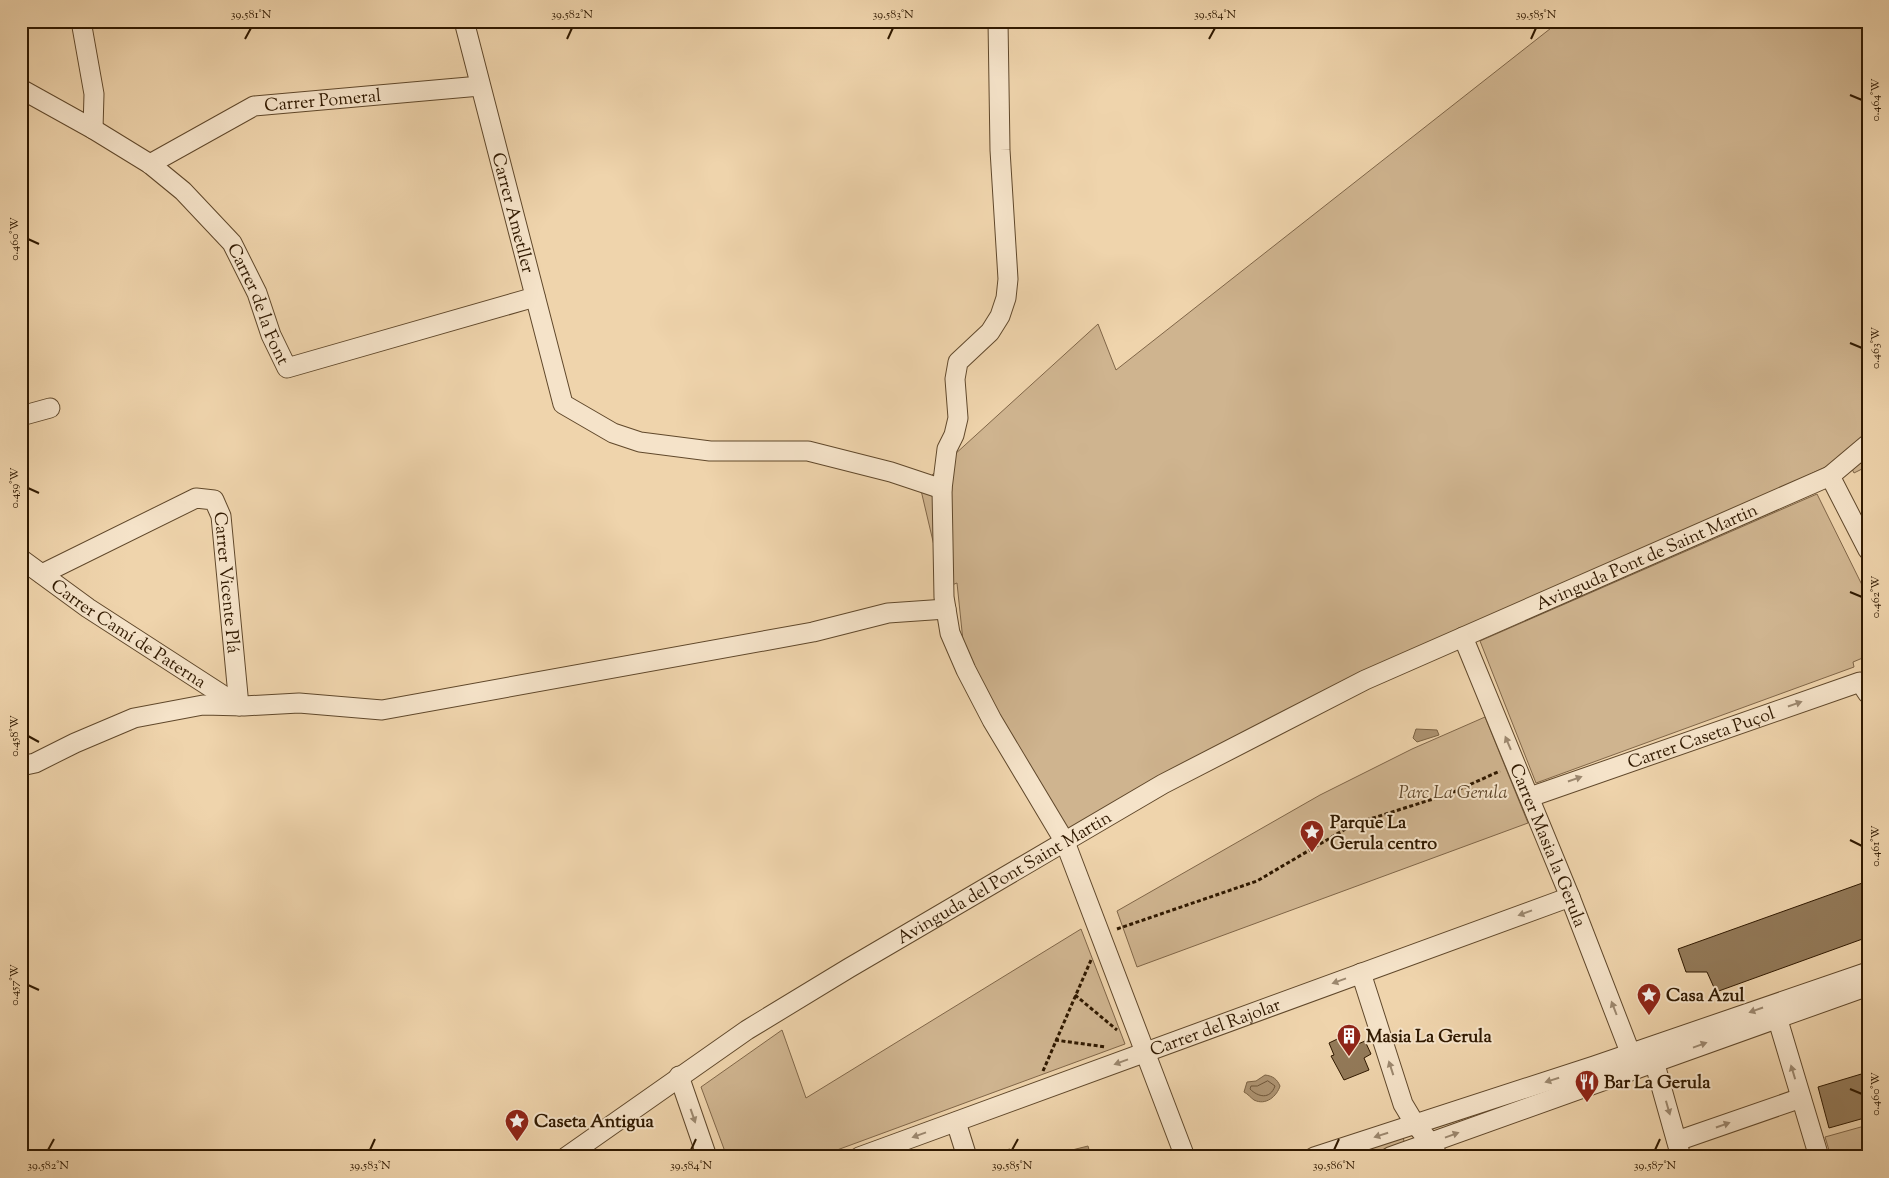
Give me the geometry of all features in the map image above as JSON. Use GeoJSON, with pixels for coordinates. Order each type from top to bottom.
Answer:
{"type":"FeatureCollection","features":[{"type":"Feature","properties":{"kind":"street"},"geometry":{"type":"LineString","coordinates":[[81,21],[94,94],[93,129]]}},
{"type":"Feature","properties":{"kind":"street","name":"Carrer Ametller"},"geometry":{"type":"LineString","coordinates":[[464,21],[563,404],[613,433],[640,442],[710,451],[808,451],[883,469],[942,489]]}},
{"type":"Feature","properties":{"kind":"street"},"geometry":{"type":"LineString","coordinates":[[998,21],[1000,150],[1008,278],[1006,298],[990,332],[958,362],[954,378],[958,418],[954,435],[947,449],[942,489],[946,609],[950,633],[966,670],[1020,768],[1065,842],[1102,934],[1185,1157]]}},
{"type":"Feature","properties":{"kind":"street","name":"Carrer Pomeral"},"geometry":{"type":"LineString","coordinates":[[150,164],[254,106],[480,86]]}},
{"type":"Feature","properties":{"kind":"street","name":"Carrer de la Font"},"geometry":{"type":"LineString","coordinates":[[21,90],[93,129],[150,164],[183,191],[232,242],[257,293],[271,335],[287,368],[535,297]]}},
{"type":"Feature","properties":{"kind":"street"},"geometry":{"type":"LineString","coordinates":[[21,416],[50,408]]}},
{"type":"Feature","properties":{"kind":"street","name":"Avinguda Pont de Saint Martin"},"geometry":{"type":"LineString","coordinates":[[1463,638],[1830,476],[1868,444]]}},
{"type":"Feature","properties":{"kind":"street"},"geometry":{"type":"LineString","coordinates":[[1830,476],[1867,547]]}},
{"type":"Feature","properties":{"kind":"street","name":"Carrer Vicente Plá"},"geometry":{"type":"LineString","coordinates":[[42,574],[196,498],[214,500],[221,516],[239,706]]}},
{"type":"Feature","properties":{"kind":"street","name":"Carrer Camí de Paterna"},"geometry":{"type":"LineString","coordinates":[[21,559],[160,656],[239,706]]}},
{"type":"Feature","properties":{"kind":"street"},"geometry":{"type":"LineString","coordinates":[[21,766],[35,763],[75,743],[134,718],[203,705],[239,706],[299,703],[382,710],[813,632],[888,613],[946,609]]}},
{"type":"Feature","properties":{"kind":"street","name":"Carrer Masia la Gerula"},"geometry":{"type":"LineString","coordinates":[[1463,638],[1517,764],[1634,1060]]}},
{"type":"Feature","properties":{"kind":"street","name":"Avinguda del Pont Saint Martin"},"geometry":{"type":"LineString","coordinates":[[566,1157],[679,1076],[748,1030],[841,973],[1163,784],[1365,680],[1463,638]]}},
{"type":"Feature","properties":{"kind":"street","name":"Carrer Caseta Puçol"},"geometry":{"type":"LineString","coordinates":[[1530,797],[1864,688]]}},
{"type":"Feature","properties":{"kind":"street","name":"Carrer del Rajolar"},"geometry":{"type":"LineString","coordinates":[[859,1157],[1570,897]]}},
{"type":"Feature","properties":{"kind":"street"},"geometry":{"type":"LineString","coordinates":[[1390,1157],[1435,1150],[1634,1060],[1868,972]]}},
{"type":"Feature","properties":{"kind":"street"},"geometry":{"type":"LineString","coordinates":[[1361,974],[1403,1104],[1415,1124],[1435,1150]]}},
{"type":"Feature","properties":{"kind":"street"},"geometry":{"type":"LineString","coordinates":[[1314,1157],[1415,1124],[1634,1060],[1654,1061],[1868,986]]}},
{"type":"Feature","properties":{"kind":"street"},"geometry":{"type":"LineString","coordinates":[[1777,1017],[1818,1154]]}},
{"type":"Feature","properties":{"kind":"street"},"geometry":{"type":"LineString","coordinates":[[1654,1061],[1679,1149],[1801,1098]]}},
{"type":"Feature","properties":{"kind":"street"},"geometry":{"type":"LineString","coordinates":[[679,1076],[707,1157]]}},
{"type":"Feature","properties":{"kind":"street"},"geometry":{"type":"LineString","coordinates":[[956,1122],[967,1157]]}},
{"type":"Feature","properties":{"kind":"path"},"geometry":{"type":"LineString","coordinates":[[1034,1094],[1055,1040],[1102,934],[1257,881],[1354,824],[1449,794],[1517,764]]}},
{"type":"Feature","properties":{"kind":"path"},"geometry":{"type":"LineString","coordinates":[[1075,995],[1146,1053]]}},
{"type":"Feature","properties":{"kind":"path"},"geometry":{"type":"LineString","coordinates":[[1055,1040],[1110,1048]]}},
{"type":"Feature","properties":{"kind":"green space"},"geometry":{"type":"Polygon","coordinates":[[[1560,21],[1868,21],[1868,447],[1463,637],[1065,842],[966,670],[957,583],[944,588],[920,486],[1098,324],[1116,370],[1560,21]]]}},
{"type":"Feature","properties":{"kind":"green space"},"geometry":{"type":"Polygon","coordinates":[[[1868,452],[1868,466],[1854,473],[1850,465],[1868,452]]]}},
{"type":"Feature","properties":{"kind":"green space"},"geometry":{"type":"Polygon","coordinates":[[[1817,494],[1868,597],[1868,652],[1865,657],[1853,662],[1854,667],[1536,783],[1480,641],[1817,494]]]}},
{"type":"Feature","properties":{"kind":"green space","name":"Parc La Gerula"},"geometry":{"type":"Polygon","coordinates":[[[1485,717],[1528,823],[1137,967],[1117,911],[1320,795],[1412,749],[1485,717]]]}},
{"type":"Feature","properties":{"kind":"green space"},"geometry":{"type":"Polygon","coordinates":[[[1081,929],[1125,1044],[818,1157],[727,1157],[701,1087],[782,1030],[806,1098],[1081,929]]]}},
{"type":"Feature","properties":{"kind":"green space"},"geometry":{"type":"Polygon","coordinates":[[[1868,1125],[1868,1157],[1831,1157],[1825,1137],[1868,1125]]]}},
{"type":"Feature","properties":{"kind":"green space"},"geometry":{"type":"Polygon","coordinates":[[[1403,1137],[1405,1145],[1370,1157],[1339,1157],[1403,1137]]]}},
{"type":"Feature","properties":{"kind":"water"},"geometry":{"type":"Polygon","coordinates":[[[1416,729],[1437,730],[1439,735],[1417,742],[1413,738],[1416,729]]]}},
{"type":"Feature","properties":{"kind":"water"},"geometry":{"type":"Polygon","coordinates":[[[1265,1075],[1274,1078],[1280,1086],[1270,1099],[1258,1102],[1244,1092],[1247,1082],[1256,1081],[1265,1075]]]}},
{"type":"Feature","properties":{"kind":"water"},"geometry":{"type":"Polygon","coordinates":[[[1088,1146],[1091,1157],[1074,1157],[1072,1150],[1088,1146]]]}},
{"type":"Feature","properties":{"kind":"water"},"geometry":{"type":"Polygon","coordinates":[[[1010,1149],[1012,1157],[984,1157],[983,1155],[1010,1149]]]}},
{"type":"Feature","properties":{"kind":"building"},"geometry":{"type":"Polygon","coordinates":[[[1868,881],[1868,937],[1716,992],[1707,972],[1686,972],[1678,949],[1868,881]]]}},
{"type":"Feature","properties":{"kind":"building","name":"Masia La Gerula"},"geometry":{"type":"Polygon","coordinates":[[[1352,1032],[1358,1044],[1365,1041],[1371,1054],[1364,1058],[1369,1070],[1344,1080],[1331,1056],[1334,1055],[1329,1043],[1352,1032]]]}},
{"type":"Feature","properties":{"kind":"building"},"geometry":{"type":"Polygon","coordinates":[[[1868,1072],[1868,1117],[1829,1128],[1818,1087],[1868,1072]]]}},
{"type":"Feature","properties":{"kind":"place","name":"Parque La Gerula centro"},"geometry":{"type":"Point","coordinates":[1312,853]}},
{"type":"Feature","properties":{"kind":"place","name":"Casa Azul"},"geometry":{"type":"Point","coordinates":[1649,1016]}},
{"type":"Feature","properties":{"kind":"place","name":"Masia La Gerula"},"geometry":{"type":"Point","coordinates":[1349,1057]}},
{"type":"Feature","properties":{"kind":"place","name":"Bar La Gerula"},"geometry":{"type":"Point","coordinates":[1587,1103]}},
{"type":"Feature","properties":{"kind":"place","name":"Caseta Antigua"},"geometry":{"type":"Point","coordinates":[517,1142]}}]}
